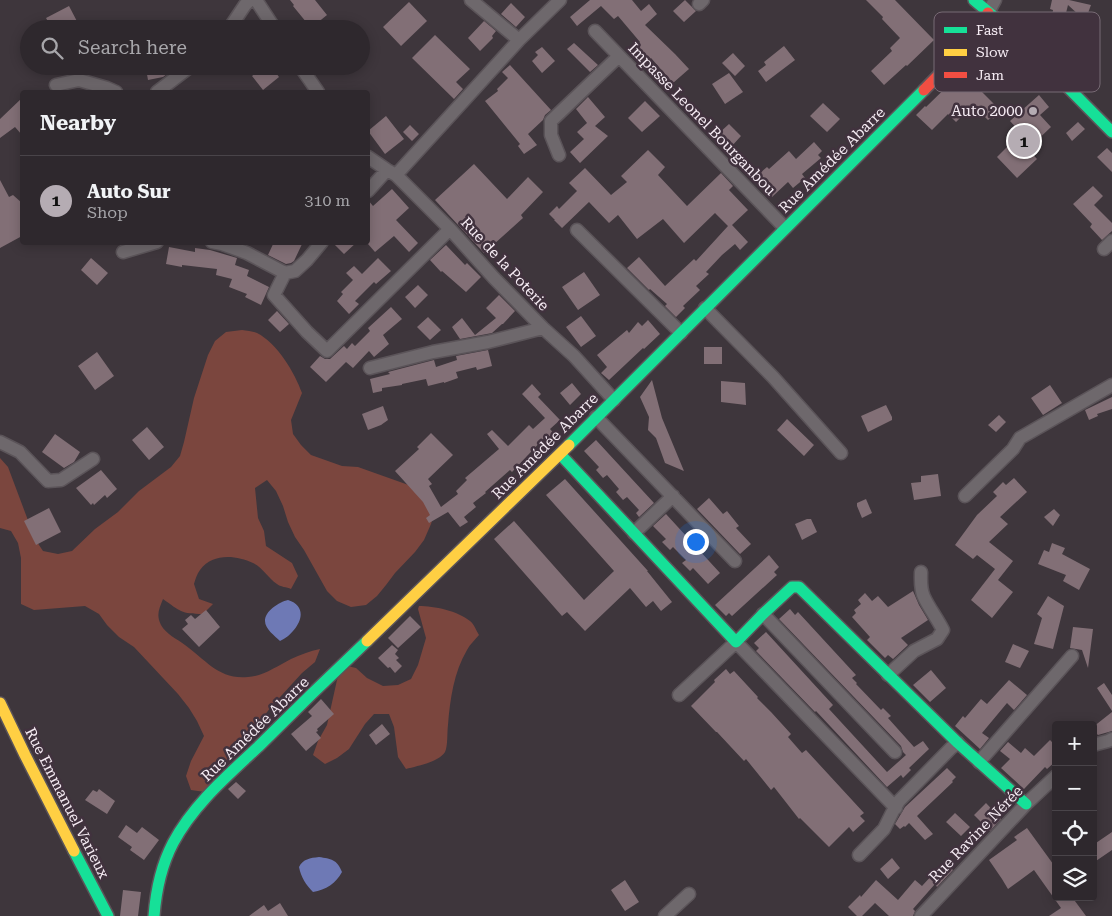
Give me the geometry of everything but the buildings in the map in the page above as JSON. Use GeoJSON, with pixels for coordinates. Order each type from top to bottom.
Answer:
{"type":"FeatureCollection","features":[{"type":"Feature","properties":{"kind":"street"},"geometry":{"type":"LineString","coordinates":[[234,20],[250,0]]}},
{"type":"Feature","properties":{"kind":"street"},"geometry":{"type":"LineString","coordinates":[[256,0],[269,20]]}},
{"type":"Feature","properties":{"kind":"street"},"geometry":{"type":"LineString","coordinates":[[471,0],[519,40]]}},
{"type":"Feature","properties":{"kind":"street"},"geometry":{"type":"LineString","coordinates":[[370,190],[392,172],[560,0]]}},
{"type":"Feature","properties":{"kind":"street"},"geometry":{"type":"LineString","coordinates":[[974,0],[987,12]]}},
{"type":"Feature","properties":{"kind":"street"},"geometry":{"type":"LineString","coordinates":[[989,12],[995,0]]}},
{"type":"Feature","properties":{"kind":"street","name":"Impasse Leonel Bourganbou"},"geometry":{"type":"LineString","coordinates":[[595,31],[785,228]]}},
{"type":"Feature","properties":{"kind":"street"},"geometry":{"type":"LineString","coordinates":[[559,155],[551,136],[551,121],[619,56]]}},
{"type":"Feature","properties":{"kind":"street"},"geometry":{"type":"LineString","coordinates":[[160,90],[179,75]]}},
{"type":"Feature","properties":{"kind":"street"},"geometry":{"type":"LineString","coordinates":[[306,75],[317,90]]}},
{"type":"Feature","properties":{"kind":"street"},"geometry":{"type":"LineString","coordinates":[[56,85],[79,80],[112,90]]}},
{"type":"Feature","properties":{"kind":"street","name":"Rue Amédée Abarre"},"geometry":{"type":"LineString","coordinates":[[154,916],[158,882],[174,840],[189,818],[224,780],[560,454],[934,80]]}},
{"type":"Feature","properties":{"kind":"street"},"geometry":{"type":"LineString","coordinates":[[1072,92],[1112,132]]}},
{"type":"Feature","properties":{"kind":"street","name":"Rue de la Poterie"},"geometry":{"type":"LineString","coordinates":[[370,158],[392,172],[450,228],[494,278],[542,328],[574,356],[614,400]]}},
{"type":"Feature","properties":{"kind":"street"},"geometry":{"type":"LineString","coordinates":[[285,272],[274,295],[327,351],[450,228]]}},
{"type":"Feature","properties":{"kind":"street"},"geometry":{"type":"LineString","coordinates":[[577,230],[681,333]]}},
{"type":"Feature","properties":{"kind":"street"},"geometry":{"type":"LineString","coordinates":[[123,252],[147,245]]}},
{"type":"Feature","properties":{"kind":"street"},"geometry":{"type":"LineString","coordinates":[[225,245],[247,252],[285,272],[295,271],[320,245]]}},
{"type":"Feature","properties":{"kind":"street"},"geometry":{"type":"LineString","coordinates":[[705,308],[773,377],[841,453]]}},
{"type":"Feature","properties":{"kind":"street"},"geometry":{"type":"LineString","coordinates":[[370,368],[542,328]]}},
{"type":"Feature","properties":{"kind":"street"},"geometry":{"type":"LineString","coordinates":[[965,496],[1014,449],[1020,438],[1112,385]]}},
{"type":"Feature","properties":{"kind":"street"},"geometry":{"type":"LineString","coordinates":[[596,417],[735,561]]}},
{"type":"Feature","properties":{"kind":"street"},"geometry":{"type":"LineString","coordinates":[[0,442],[20,452],[48,481],[61,480],[93,459]]}},
{"type":"Feature","properties":{"kind":"street"},"geometry":{"type":"LineString","coordinates":[[560,454],[736,642],[896,808]]}},
{"type":"Feature","properties":{"kind":"street"},"geometry":{"type":"LineString","coordinates":[[634,533],[673,496]]}},
{"type":"Feature","properties":{"kind":"street"},"geometry":{"type":"LineString","coordinates":[[888,675],[914,651],[937,639],[943,630],[924,597],[921,586],[921,572]]}},
{"type":"Feature","properties":{"kind":"street"},"geometry":{"type":"LineString","coordinates":[[679,695],[763,614],[792,588],[799,587],[958,743],[1026,804]]}},
{"type":"Feature","properties":{"kind":"street"},"geometry":{"type":"LineString","coordinates":[[763,614],[895,752]]}},
{"type":"Feature","properties":{"kind":"street"},"geometry":{"type":"LineString","coordinates":[[979,762],[1072,656]]}},
{"type":"Feature","properties":{"kind":"street","name":"Rue Emmanuel Varieux"},"geometry":{"type":"LineString","coordinates":[[0,703],[108,916]]}},
{"type":"Feature","properties":{"kind":"street"},"geometry":{"type":"LineString","coordinates":[[1097,744],[1112,739]]}},
{"type":"Feature","properties":{"kind":"street"},"geometry":{"type":"LineString","coordinates":[[859,855],[884,829],[903,796],[958,743]]}},
{"type":"Feature","properties":{"kind":"street","name":"Rue Ravine Nérée"},"geometry":{"type":"LineString","coordinates":[[921,916],[1026,804],[1052,780]]}},
{"type":"Feature","properties":{"kind":"street"},"geometry":{"type":"LineString","coordinates":[[665,916],[689,894]]}},
{"type":"Feature","properties":{"kind":"shaded area"},"geometry":{"type":"Polygon","coordinates":[[[242,330],[257,333],[271,344],[284,359],[295,377],[302,393],[291,420],[293,434],[311,455],[342,466],[358,467],[417,488],[436,507],[424,540],[415,552],[377,596],[366,605],[351,607],[337,601],[327,591],[295,537],[276,491],[267,480],[255,488],[258,518],[264,531],[266,546],[292,563],[298,576],[291,589],[278,585],[253,563],[239,558],[225,557],[205,564],[196,577],[194,584],[199,599],[213,604],[203,614],[181,611],[163,599],[158,615],[163,628],[214,668],[229,675],[248,677],[260,675],[294,658],[320,649],[315,662],[302,673],[271,707],[215,782],[205,792],[191,790],[186,776],[191,761],[204,736],[197,721],[178,694],[134,647],[119,637],[99,614],[85,606],[34,610],[21,604],[21,558],[18,543],[11,531],[0,528],[0,458],[8,467],[35,539],[43,551],[58,554],[72,551],[95,529],[118,512],[139,491],[171,467],[180,456],[194,398],[208,355],[215,341],[226,332],[242,330]]]}},
{"type":"Feature","properties":{"kind":"shaded area"},"geometry":{"type":"Polygon","coordinates":[[[419,606],[439,608],[459,614],[474,625],[479,635],[467,650],[453,686],[445,752],[433,761],[406,769],[398,757],[394,727],[389,714],[374,714],[365,724],[349,749],[325,764],[313,755],[327,725],[337,680],[343,665],[356,668],[367,678],[383,686],[398,685],[411,679],[418,665],[426,638],[418,609],[419,606]]]}},
{"type":"Feature","properties":{"kind":"water"},"geometry":{"type":"Polygon","coordinates":[[[288,600],[300,609],[301,615],[292,633],[280,641],[267,627],[265,621],[267,614],[273,608],[288,600]]]}},
{"type":"Feature","properties":{"kind":"water"},"geometry":{"type":"Polygon","coordinates":[[[319,857],[333,860],[338,864],[342,872],[330,885],[322,890],[313,892],[304,881],[299,867],[307,859],[319,857]]]}},
{"type":"Feature","properties":{"kind":"traffic: fast"},"geometry":{"type":"LineString","coordinates":[[974,0],[988,12]]}},
{"type":"Feature","properties":{"kind":"traffic: fast"},"geometry":{"type":"LineString","coordinates":[[569,445],[924,90]]}},
{"type":"Feature","properties":{"kind":"traffic: fast"},"geometry":{"type":"LineString","coordinates":[[1072,92],[1112,132]]}},
{"type":"Feature","properties":{"kind":"traffic: fast"},"geometry":{"type":"LineString","coordinates":[[560,454],[736,642],[792,587],[799,587],[958,743],[1026,804]]}},
{"type":"Feature","properties":{"kind":"traffic: fast"},"geometry":{"type":"LineString","coordinates":[[154,916],[156,897],[165,860],[190,816],[223,780],[367,641]]}},
{"type":"Feature","properties":{"kind":"traffic: fast"},"geometry":{"type":"LineString","coordinates":[[74,851],[108,916]]}},
{"type":"Feature","properties":{"kind":"traffic: slow"},"geometry":{"type":"LineString","coordinates":[[367,641],[569,445]]}},
{"type":"Feature","properties":{"kind":"traffic: slow"},"geometry":{"type":"LineString","coordinates":[[0,703],[74,851]]}},
{"type":"Feature","properties":{"kind":"traffic: jam"},"geometry":{"type":"LineString","coordinates":[[924,90],[934,80]]}},
{"type":"Feature","properties":{"kind":"place","name":"Auto 2000"},"geometry":{"type":"Point","coordinates":[1033,111]}},
{"type":"Feature","properties":{"kind":"place","name":"Auto Sur"},"geometry":{"type":"Point","coordinates":[1024,141]}}]}
